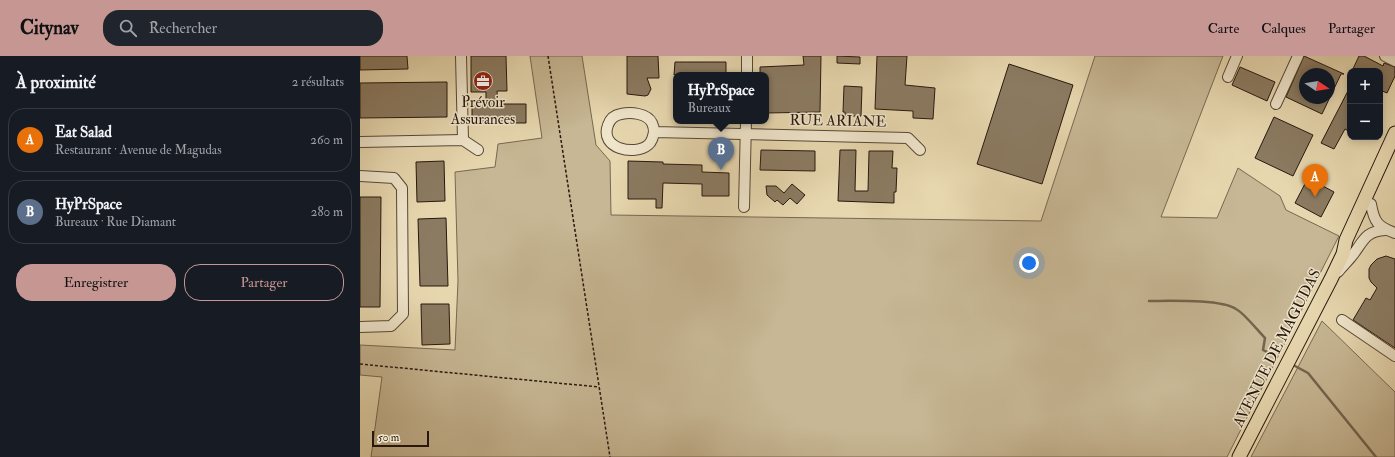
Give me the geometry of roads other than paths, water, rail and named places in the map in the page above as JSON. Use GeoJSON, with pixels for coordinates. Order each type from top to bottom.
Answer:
{"type":"FeatureCollection","features":[{"type":"Feature","properties":{"kind":"main road","name":"AVENUE DE MAGUDAS"},"geometry":{"type":"LineString","coordinates":[[1343,254],[1346,240],[1395,133]]}},
{"type":"Feature","properties":{"kind":"main road","name":"AVENUE DE MAGUDAS"},"geometry":{"type":"LineString","coordinates":[[1239,457],[1343,254],[1352,242],[1395,155]]}},
{"type":"Feature","properties":{"kind":"street"},"geometry":{"type":"LineString","coordinates":[[461,56],[463,140]]}},
{"type":"Feature","properties":{"kind":"street"},"geometry":{"type":"LineString","coordinates":[[747,72],[748,56]]}},
{"type":"Feature","properties":{"kind":"street"},"geometry":{"type":"LineString","coordinates":[[1228,77],[1237,56]]}},
{"type":"Feature","properties":{"kind":"street"},"geometry":{"type":"LineString","coordinates":[[1276,104],[1298,56]]}},
{"type":"Feature","properties":{"kind":"street"},"geometry":{"type":"LineString","coordinates":[[1385,56],[1395,61]]}},
{"type":"Feature","properties":{"kind":"street"},"geometry":{"type":"LineString","coordinates":[[625,113],[640,114],[646,117],[652,123],[654,132],[652,140],[644,148],[638,149],[624,149],[616,147],[611,143],[607,133],[609,122],[618,115],[625,113]]}},
{"type":"Feature","properties":{"kind":"street"},"geometry":{"type":"LineString","coordinates":[[744,207],[746,124]]}},
{"type":"Feature","properties":{"kind":"street","name":"RUE ARIANE"},"geometry":{"type":"LineString","coordinates":[[654,132],[908,138],[920,150]]}},
{"type":"Feature","properties":{"kind":"street"},"geometry":{"type":"LineString","coordinates":[[360,142],[463,140],[478,150]]}},
{"type":"Feature","properties":{"kind":"street"},"geometry":{"type":"LineString","coordinates":[[360,176],[394,178],[402,188],[403,314],[391,326],[360,327]]}},
{"type":"Feature","properties":{"kind":"street"},"geometry":{"type":"LineString","coordinates":[[1371,204],[1376,222],[1385,230],[1395,233]]}},
{"type":"Feature","properties":{"kind":"street"},"geometry":{"type":"LineString","coordinates":[[1331,279],[1352,256],[1365,237],[1374,232],[1385,230]]}},
{"type":"Feature","properties":{"kind":"street"},"geometry":{"type":"LineString","coordinates":[[1342,320],[1395,356]]}},
{"type":"Feature","properties":{"kind":"waterway"},"geometry":{"type":"LineString","coordinates":[[1149,301],[1207,302],[1229,306],[1236,309],[1243,314],[1265,338],[1263,350],[1273,355]]}},
{"type":"Feature","properties":{"kind":"waterway"},"geometry":{"type":"LineString","coordinates":[[1295,366],[1308,373],[1376,457]]}},
{"type":"Feature","properties":{"kind":"place","name":"Prévoir Assurances"},"geometry":{"type":"Point","coordinates":[483,81]}},
{"type":"Feature","properties":{"kind":"place","name":"HyPrSpace"},"geometry":{"type":"Point","coordinates":[721,170]}},
{"type":"Feature","properties":{"kind":"place","name":"Eat Salad"},"geometry":{"type":"Point","coordinates":[1315,197]}}]}
